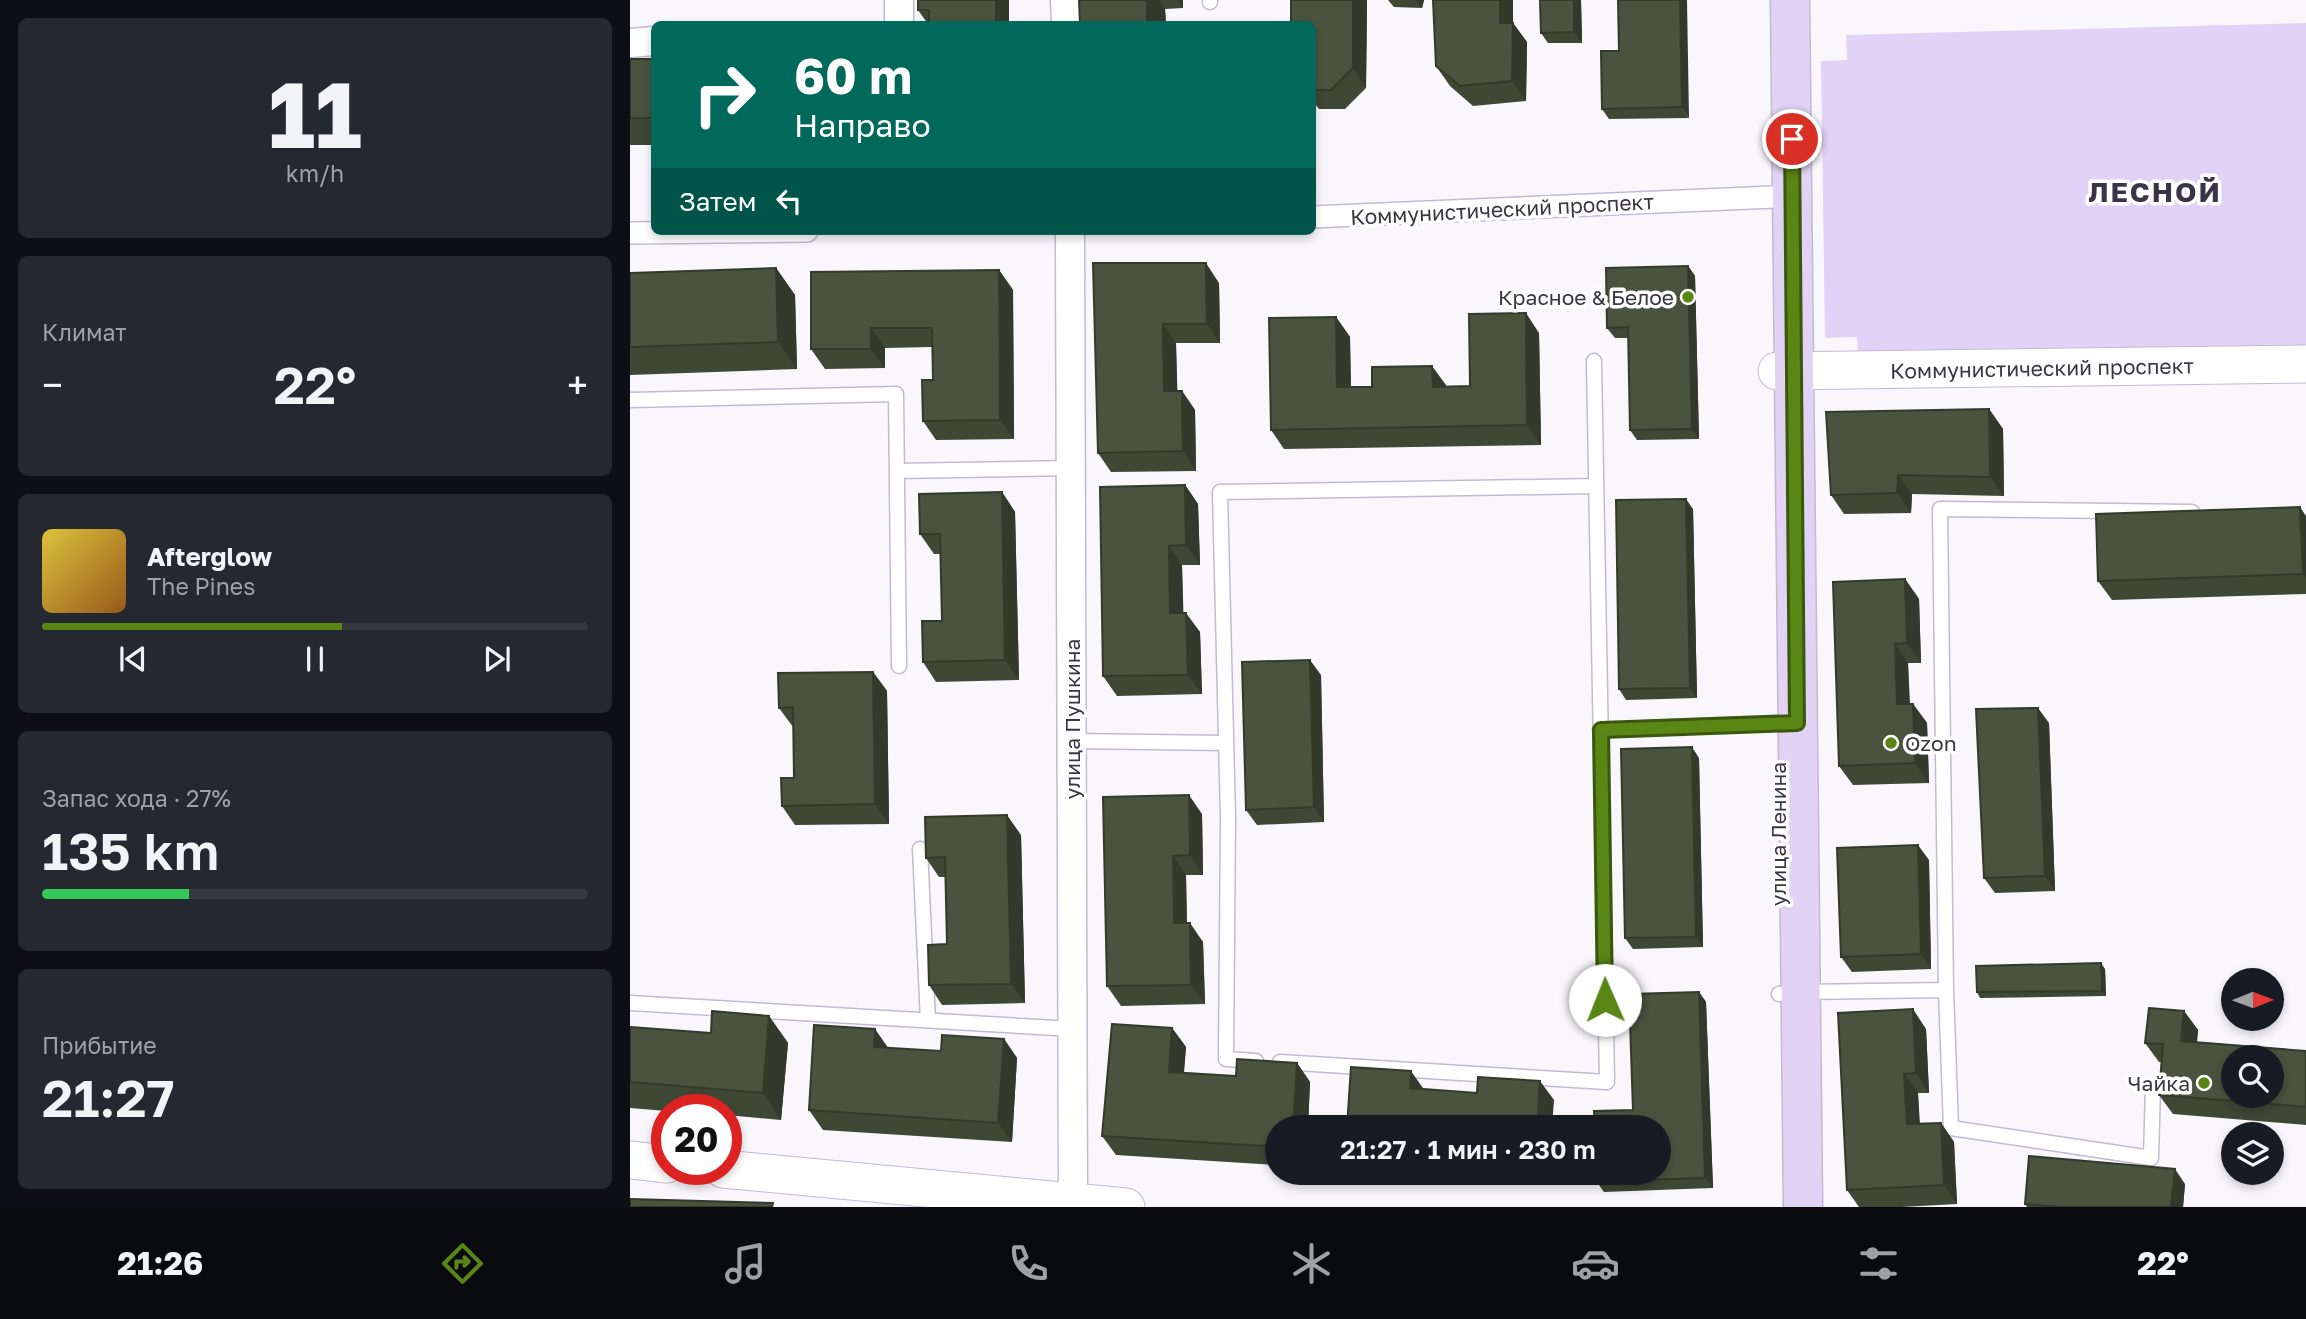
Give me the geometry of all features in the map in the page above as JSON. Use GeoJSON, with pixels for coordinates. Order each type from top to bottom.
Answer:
{"type":"FeatureCollection","features":[{"type":"Feature","properties":{"kind":"main road","name":"улица Ленина"},"geometry":{"type":"LineString","coordinates":[[1772,0],[1774,197],[1786,371],[1788,723],[1789,993],[1777,1207]]}},
{"type":"Feature","properties":{"kind":"main road"},"geometry":{"type":"LineString","coordinates":[[1786,371],[1790,0]]}},
{"type":"Feature","properties":{"kind":"main road"},"geometry":{"type":"LineString","coordinates":[[1789,993],[1803,1207]]}},
{"type":"Feature","properties":{"kind":"street"},"geometry":{"type":"LineString","coordinates":[[899,0],[899,21]]}},
{"type":"Feature","properties":{"kind":"street"},"geometry":{"type":"LineString","coordinates":[[1065,0],[1066,21]]}},
{"type":"Feature","properties":{"kind":"street"},"geometry":{"type":"LineString","coordinates":[[630,43],[651,41]]}},
{"type":"Feature","properties":{"kind":"street","name":"Коммунистический проспект"},"geometry":{"type":"LineString","coordinates":[[1316,217],[1774,197]]}},
{"type":"Feature","properties":{"kind":"street"},"geometry":{"type":"LineString","coordinates":[[630,233],[651,233]]}},
{"type":"Feature","properties":{"kind":"street","name":"улица Пушкина"},"geometry":{"type":"LineString","coordinates":[[1070,235],[1073,1205]]}},
{"type":"Feature","properties":{"kind":"street","name":"Коммунистический проспект"},"geometry":{"type":"LineString","coordinates":[[1786,371],[2306,364]]}},
{"type":"Feature","properties":{"kind":"street"},"geometry":{"type":"LineString","coordinates":[[630,1160],[651,1162]]}},
{"type":"Feature","properties":{"kind":"street"},"geometry":{"type":"LineString","coordinates":[[742,1171],[1073,1205],[1126,1207]]}},
{"type":"Feature","properties":{"kind":"lane"},"geometry":{"type":"LineString","coordinates":[[1594,361],[1607,1082],[1226,1059],[1226,743],[1220,492],[1596,486]]}},
{"type":"Feature","properties":{"kind":"lane"},"geometry":{"type":"LineString","coordinates":[[630,400],[896,394],[899,666]]}},
{"type":"Feature","properties":{"kind":"lane"},"geometry":{"type":"LineString","coordinates":[[897,471],[1071,468]]}},
{"type":"Feature","properties":{"kind":"lane"},"geometry":{"type":"LineString","coordinates":[[2153,1087],[2151,1158],[1951,1128],[1946,990],[1940,509],[2211,512]]}},
{"type":"Feature","properties":{"kind":"lane"},"geometry":{"type":"LineString","coordinates":[[1601,730],[1788,723]]}},
{"type":"Feature","properties":{"kind":"lane"},"geometry":{"type":"LineString","coordinates":[[1072,741],[1226,743]]}},
{"type":"Feature","properties":{"kind":"lane"},"geometry":{"type":"LineString","coordinates":[[920,849],[928,1020]]}},
{"type":"Feature","properties":{"kind":"lane"},"geometry":{"type":"LineString","coordinates":[[1789,993],[1946,990]]}},
{"type":"Feature","properties":{"kind":"lane"},"geometry":{"type":"LineString","coordinates":[[630,1003],[1073,1029]]}},
{"type":"Feature","properties":{"kind":"shaded area"},"geometry":{"type":"Polygon","coordinates":[[[2306,23],[2306,349],[1858,360],[1857,337],[1825,338],[1821,61],[1847,60],[1846,35],[2306,23]]]}},
{"type":"Feature","properties":{"kind":"building"},"geometry":{"type":"Polygon","coordinates":[[[918,0],[996,0],[996,21],[929,21],[929,10],[918,10],[918,0]]]}},
{"type":"Feature","properties":{"kind":"building"},"geometry":{"type":"Polygon","coordinates":[[[1079,0],[1147,0],[1147,21],[1080,21],[1079,0]]]}},
{"type":"Feature","properties":{"kind":"building"},"geometry":{"type":"Polygon","coordinates":[[[1291,0],[1353,0],[1353,68],[1331,90],[1316,90],[1316,21],[1291,21],[1291,0]]]}},
{"type":"Feature","properties":{"kind":"building"},"geometry":{"type":"Polygon","coordinates":[[[1433,0],[1500,0],[1500,23],[1513,23],[1512,81],[1460,86],[1436,66],[1433,0]]]}},
{"type":"Feature","properties":{"kind":"building"},"geometry":{"type":"Polygon","coordinates":[[[1540,0],[1574,0],[1574,32],[1541,33],[1540,0]]]}},
{"type":"Feature","properties":{"kind":"building"},"geometry":{"type":"Polygon","coordinates":[[[1618,0],[1680,0],[1682,107],[1602,109],[1601,51],[1619,51],[1618,0]]]}},
{"type":"Feature","properties":{"kind":"building"},"geometry":{"type":"Polygon","coordinates":[[[630,59],[651,59],[651,118],[630,118],[630,59]]]}},
{"type":"Feature","properties":{"kind":"building"},"geometry":{"type":"Polygon","coordinates":[[[1093,263],[1206,263],[1207,324],[1163,324],[1164,391],[1182,391],[1183,451],[1098,453],[1093,263]]]}},
{"type":"Feature","properties":{"kind":"building"},"geometry":{"type":"Polygon","coordinates":[[[1688,266],[1692,429],[1630,430],[1628,327],[1607,328],[1606,268],[1688,266]]]}},
{"type":"Feature","properties":{"kind":"building"},"geometry":{"type":"Polygon","coordinates":[[[776,268],[778,342],[630,347],[630,273],[776,268]]]}},
{"type":"Feature","properties":{"kind":"building"},"geometry":{"type":"Polygon","coordinates":[[[999,270],[1000,420],[923,421],[922,380],[933,380],[932,328],[871,328],[871,349],[811,349],[811,272],[999,270]]]}},
{"type":"Feature","properties":{"kind":"building"},"geometry":{"type":"Polygon","coordinates":[[[1526,313],[1527,425],[1271,430],[1269,318],[1336,317],[1337,387],[1372,387],[1372,367],[1432,366],[1433,387],[1470,386],[1469,314],[1526,313]]]}},
{"type":"Feature","properties":{"kind":"building"},"geometry":{"type":"Polygon","coordinates":[[[1989,409],[1990,477],[1898,475],[1897,493],[1831,495],[1826,412],[1989,409]]]}},
{"type":"Feature","properties":{"kind":"building"},"geometry":{"type":"Polygon","coordinates":[[[1185,485],[1186,545],[1169,546],[1170,613],[1186,613],[1188,675],[1103,676],[1100,487],[1185,485]]]}},
{"type":"Feature","properties":{"kind":"building"},"geometry":{"type":"Polygon","coordinates":[[[1002,492],[1005,660],[923,662],[922,621],[942,621],[940,534],[920,534],[919,494],[1002,492]]]}},
{"type":"Feature","properties":{"kind":"building"},"geometry":{"type":"Polygon","coordinates":[[[1686,499],[1690,688],[1619,689],[1616,500],[1686,499]]]}},
{"type":"Feature","properties":{"kind":"building"},"geometry":{"type":"Polygon","coordinates":[[[2300,507],[2303,574],[2098,581],[2096,514],[2300,507]]]}},
{"type":"Feature","properties":{"kind":"building"},"geometry":{"type":"Polygon","coordinates":[[[1905,579],[1907,643],[1895,644],[1897,704],[1913,704],[1915,763],[1839,766],[1833,582],[1905,579]]]}},
{"type":"Feature","properties":{"kind":"building"},"geometry":{"type":"Polygon","coordinates":[[[1310,660],[1314,807],[1246,810],[1242,662],[1310,660]]]}},
{"type":"Feature","properties":{"kind":"building"},"geometry":{"type":"Polygon","coordinates":[[[873,672],[875,804],[782,806],[781,778],[794,778],[793,707],[779,708],[778,673],[873,672]]]}},
{"type":"Feature","properties":{"kind":"building"},"geometry":{"type":"Polygon","coordinates":[[[2038,708],[2045,876],[1984,878],[1976,709],[2038,708]]]}},
{"type":"Feature","properties":{"kind":"building"},"geometry":{"type":"Polygon","coordinates":[[[1692,747],[1696,937],[1625,938],[1621,749],[1692,747]]]}},
{"type":"Feature","properties":{"kind":"building"},"geometry":{"type":"Polygon","coordinates":[[[1189,795],[1190,855],[1173,856],[1174,923],[1190,923],[1191,985],[1107,986],[1103,797],[1189,795]]]}},
{"type":"Feature","properties":{"kind":"building"},"geometry":{"type":"Polygon","coordinates":[[[1007,815],[1011,984],[929,985],[928,945],[947,944],[945,857],[926,858],[925,817],[1007,815]]]}},
{"type":"Feature","properties":{"kind":"building"},"geometry":{"type":"Polygon","coordinates":[[[1918,845],[1921,954],[1841,957],[1837,848],[1918,845]]]}},
{"type":"Feature","properties":{"kind":"building"},"geometry":{"type":"Polygon","coordinates":[[[2101,963],[2102,991],[1977,992],[1976,966],[2101,963]]]}},
{"type":"Feature","properties":{"kind":"building"},"geometry":{"type":"Polygon","coordinates":[[[1699,992],[1705,1178],[1671,1179],[1671,1115],[1594,1115],[1594,1111],[1633,1110],[1629,994],[1699,992]]]}},
{"type":"Feature","properties":{"kind":"building"},"geometry":{"type":"Polygon","coordinates":[[[2149,1008],[2184,1011],[2181,1041],[2231,1045],[2221,1045],[2221,1100],[2159,1095],[2163,1044],[2145,1043],[2149,1008]]]}},
{"type":"Feature","properties":{"kind":"building"},"geometry":{"type":"Polygon","coordinates":[[[1913,1009],[1916,1073],[1904,1074],[1907,1124],[1941,1123],[1944,1185],[1847,1190],[1838,1013],[1913,1009]]]}},
{"type":"Feature","properties":{"kind":"building"},"geometry":{"type":"Polygon","coordinates":[[[712,1011],[769,1016],[763,1093],[630,1082],[630,1027],[711,1033],[712,1011]]]}},
{"type":"Feature","properties":{"kind":"building"},"geometry":{"type":"Polygon","coordinates":[[[1112,1024],[1172,1028],[1169,1072],[1236,1076],[1237,1059],[1297,1063],[1294,1115],[1265,1115],[1265,1146],[1102,1136],[1112,1024]]]}},
{"type":"Feature","properties":{"kind":"building"},"geometry":{"type":"Polygon","coordinates":[[[814,1025],[875,1029],[874,1047],[941,1051],[942,1035],[1004,1039],[998,1123],[809,1110],[814,1025]]]}},
{"type":"Feature","properties":{"kind":"building"},"geometry":{"type":"Polygon","coordinates":[[[2284,1049],[2306,1051],[2306,1107],[2284,1105],[2284,1049]]]}},
{"type":"Feature","properties":{"kind":"building"},"geometry":{"type":"Polygon","coordinates":[[[1351,1067],[1411,1071],[1410,1088],[1477,1093],[1478,1077],[1540,1081],[1538,1115],[1348,1115],[1351,1067]]]}},
{"type":"Feature","properties":{"kind":"building"},"geometry":{"type":"Polygon","coordinates":[[[2029,1156],[2175,1169],[2171,1207],[2060,1207],[2025,1204],[2029,1156]]]}},
{"type":"Feature","properties":{"kind":"building"},"geometry":{"type":"Polygon","coordinates":[[[630,1199],[773,1203],[772,1207],[630,1207],[630,1199]]]}},
{"type":"Feature","properties":{"kind":"place","name":"Красное & Белое"},"geometry":{"type":"Point","coordinates":[1688,297]}},
{"type":"Feature","properties":{"kind":"place","name":"Ozon"},"geometry":{"type":"Point","coordinates":[1891,743]}},
{"type":"Feature","properties":{"kind":"place","name":"Чайка"},"geometry":{"type":"Point","coordinates":[2204,1083]}},
{"type":"Feature","properties":{"kind":"district","name":"ЛЕСНОЙ"},"geometry":{"type":"Point","coordinates":[2155,191]}},
{"type":"Feature","properties":{"kind":"route"},"geometry":{"type":"LineString","coordinates":[[1605,1000],[1601,730],[1797,723],[1792,139]]}}]}
